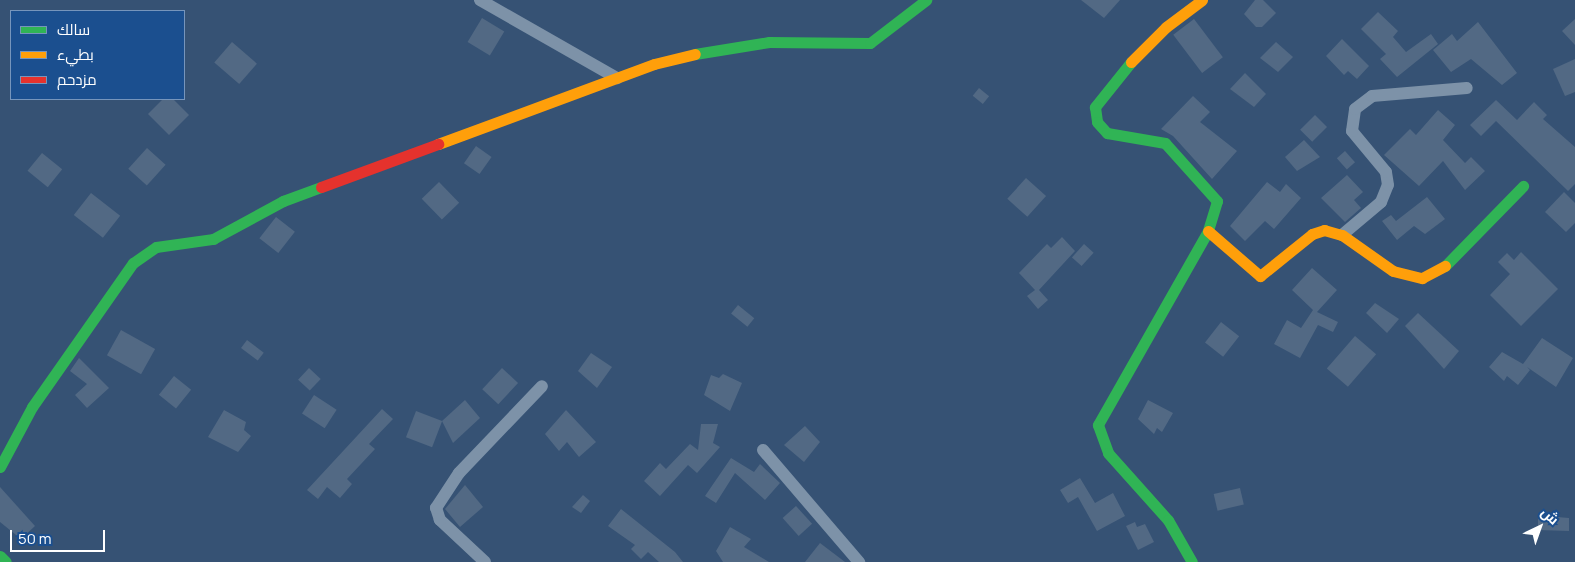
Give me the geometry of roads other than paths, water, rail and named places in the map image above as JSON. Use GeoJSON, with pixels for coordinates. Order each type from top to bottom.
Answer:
{"type":"FeatureCollection","features":[{"type":"Feature","properties":{"kind":"street"},"geometry":{"type":"LineString","coordinates":[[480,0],[617,78]]}},
{"type":"Feature","properties":{"kind":"street"},"geometry":{"type":"LineString","coordinates":[[0,467],[32,407],[132,263],[144,254],[171,243],[213,239],[283,201],[617,78],[718,48],[796,40],[870,43],[926,0]]}},
{"type":"Feature","properties":{"kind":"street"},"geometry":{"type":"LineString","coordinates":[[1192,562],[1168,520],[1108,453],[1098,425],[1208,231],[1218,206],[1209,188],[1155,138],[1107,133],[1097,122],[1094,107],[1108,86],[1164,34],[1166,27],[1202,0]]}},
{"type":"Feature","properties":{"kind":"street"},"geometry":{"type":"LineString","coordinates":[[1342,235],[1381,202],[1388,185],[1386,172],[1352,131],[1355,109],[1380,95],[1467,88]]}},
{"type":"Feature","properties":{"kind":"street"},"geometry":{"type":"LineString","coordinates":[[1208,231],[1260,276],[1317,230],[1342,235],[1393,271],[1422,278],[1439,272],[1523,186]]}},
{"type":"Feature","properties":{"kind":"street"},"geometry":{"type":"LineString","coordinates":[[486,562],[446,526],[436,508],[459,473],[542,386]]}},
{"type":"Feature","properties":{"kind":"street"},"geometry":{"type":"LineString","coordinates":[[763,450],[859,562]]}},
{"type":"Feature","properties":{"kind":"street"},"geometry":{"type":"LineString","coordinates":[[0,556],[6,562]]}}]}
